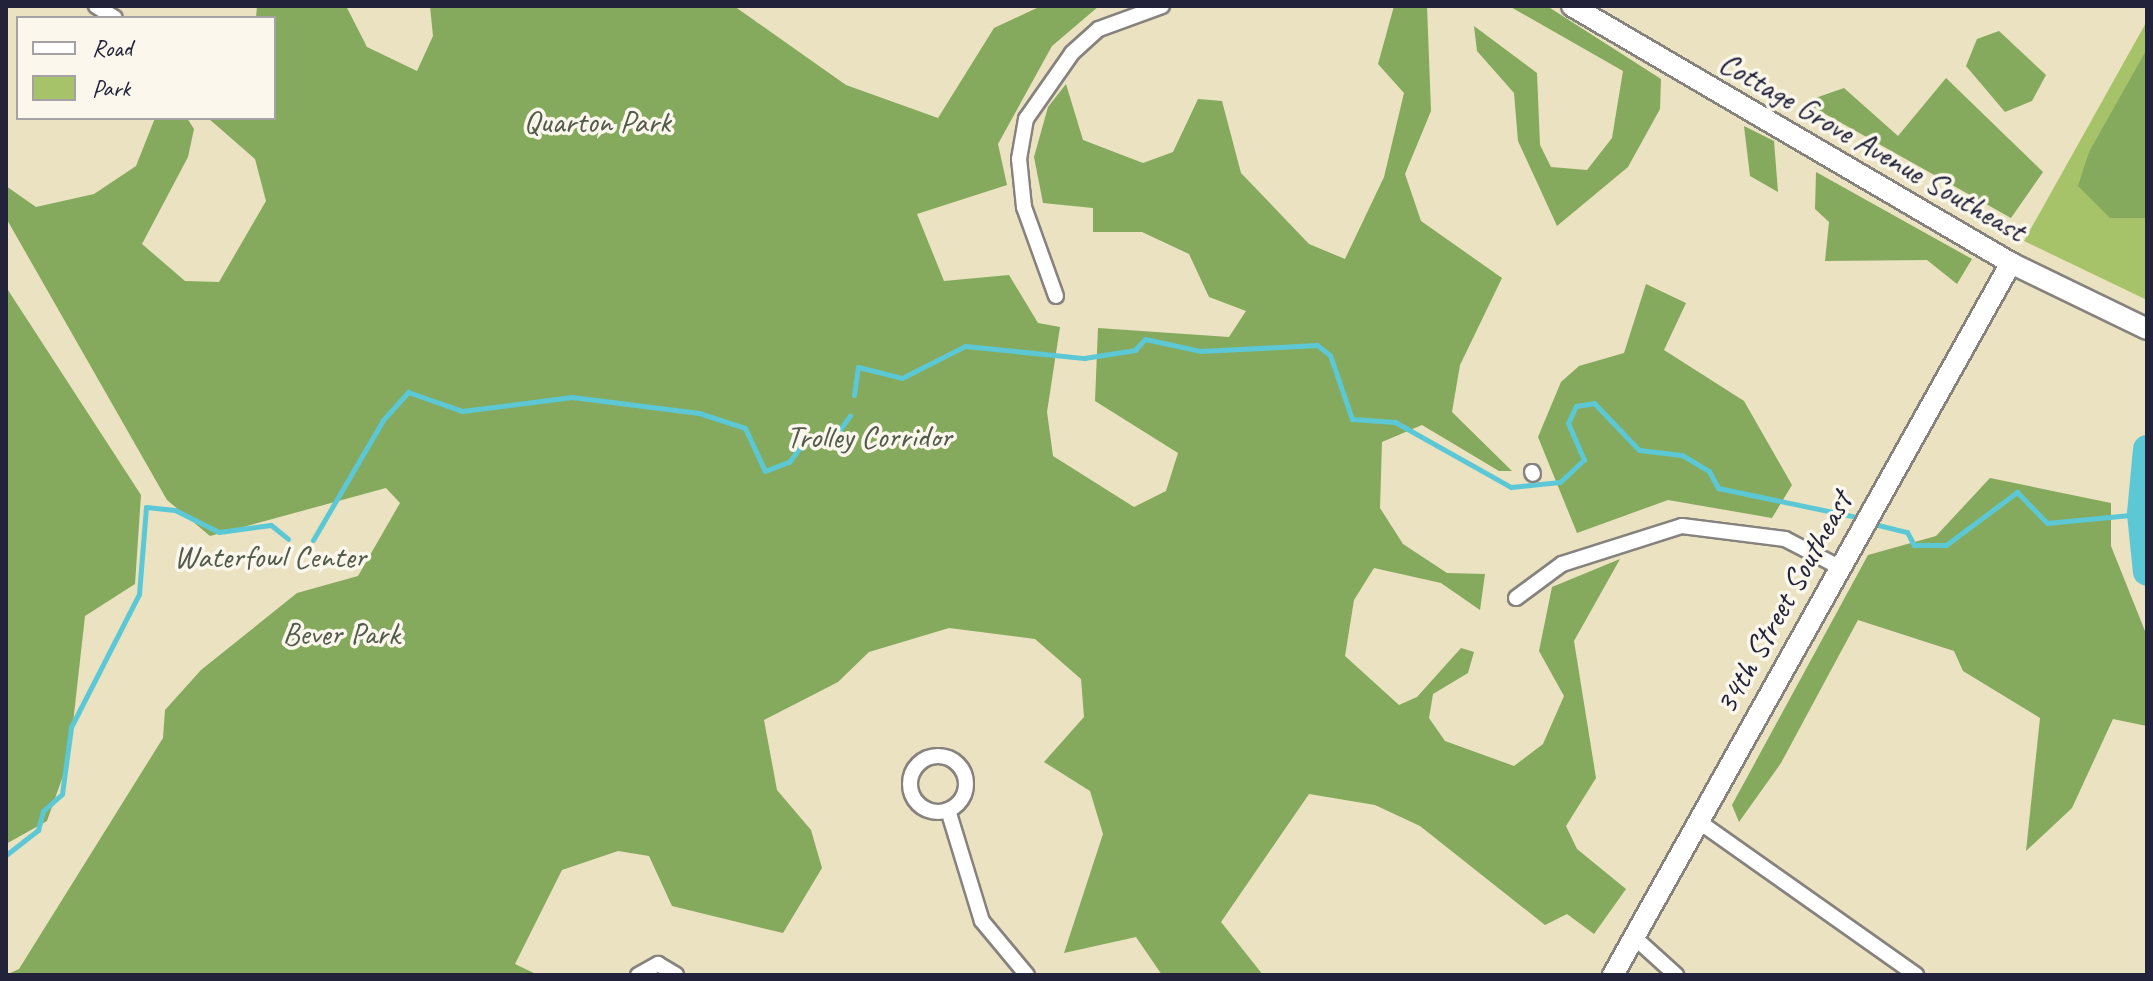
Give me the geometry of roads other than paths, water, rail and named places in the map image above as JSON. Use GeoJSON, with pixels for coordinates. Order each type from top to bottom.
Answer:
{"type":"FeatureCollection","features":[{"type":"Feature","properties":{"kind":"street"},"geometry":{"type":"LineString","coordinates":[[1056,296],[1024,207],[1026,119],[1072,53],[1099,29],[1162,6]]}},
{"type":"Feature","properties":{"kind":"street","name":"Cottage Grove Avenue Southeast"},"geometry":{"type":"LineString","coordinates":[[1572,6],[2011,263],[2147,329]]}},
{"type":"Feature","properties":{"kind":"street","name":"34th Street Southeast"},"geometry":{"type":"LineString","coordinates":[[1613,975],[1837,566],[2011,263]]}},
{"type":"Feature","properties":{"kind":"street"},"geometry":{"type":"LineString","coordinates":[[1516,598],[1562,564],[1682,526],[1785,539],[1837,566]]}},
{"type":"Feature","properties":{"kind":"street"},"geometry":{"type":"LineString","coordinates":[[948,810],[982,921],[1027,975]]}},
{"type":"Feature","properties":{"kind":"street"},"geometry":{"type":"LineString","coordinates":[[1698,821],[1916,975]]}},
{"type":"Feature","properties":{"kind":"street"},"geometry":{"type":"LineString","coordinates":[[1634,937],[1676,975]]}},
{"type":"Feature","properties":{"kind":"street"},"geometry":{"type":"LineString","coordinates":[[638,975],[658,964],[676,975]]}},
{"type":"Feature","properties":{"kind":"waterway"},"geometry":{"type":"LineString","coordinates":[[854,395],[858,367],[902,378],[965,346],[1084,358],[1135,350],[1145,339],[1200,351],[1317,345],[1330,355],[1352,419],[1395,422],[1511,487],[1560,482],[1584,460],[1568,423],[1576,406],[1594,403],[1639,450],[1682,455],[1709,471],[1718,488],[1861,518]]}},
{"type":"Feature","properties":{"kind":"waterway"},"geometry":{"type":"LineString","coordinates":[[313,540],[383,420],[408,392],[462,411],[572,397],[699,413],[745,428],[765,471],[789,462],[807,438],[833,439],[850,416]]}},
{"type":"Feature","properties":{"kind":"waterway"},"geometry":{"type":"LineString","coordinates":[[2147,449],[2141,514],[2147,572]]}},
{"type":"Feature","properties":{"kind":"waterway"},"geometry":{"type":"LineString","coordinates":[[1870,523],[1907,532],[1914,545],[1946,545],[2017,492],[2047,523],[2141,514]]}},
{"type":"Feature","properties":{"kind":"waterway"},"geometry":{"type":"LineString","coordinates":[[6,855],[38,830],[43,811],[62,794],[71,727],[139,594],[146,507],[175,510],[219,532],[271,525],[288,539]]}},
{"type":"Feature","properties":{"kind":"park label","name":"Quarton Park"},"geometry":{"type":"Point","coordinates":[597,122]}},
{"type":"Feature","properties":{"kind":"park label","name":"Trolley Corridor"},"geometry":{"type":"Point","coordinates":[869,437]}},
{"type":"Feature","properties":{"kind":"park label","name":"Waterfowl Center"},"geometry":{"type":"Point","coordinates":[270,557]}},
{"type":"Feature","properties":{"kind":"park label","name":"Bever Park"},"geometry":{"type":"Point","coordinates":[341,634]}}]}
